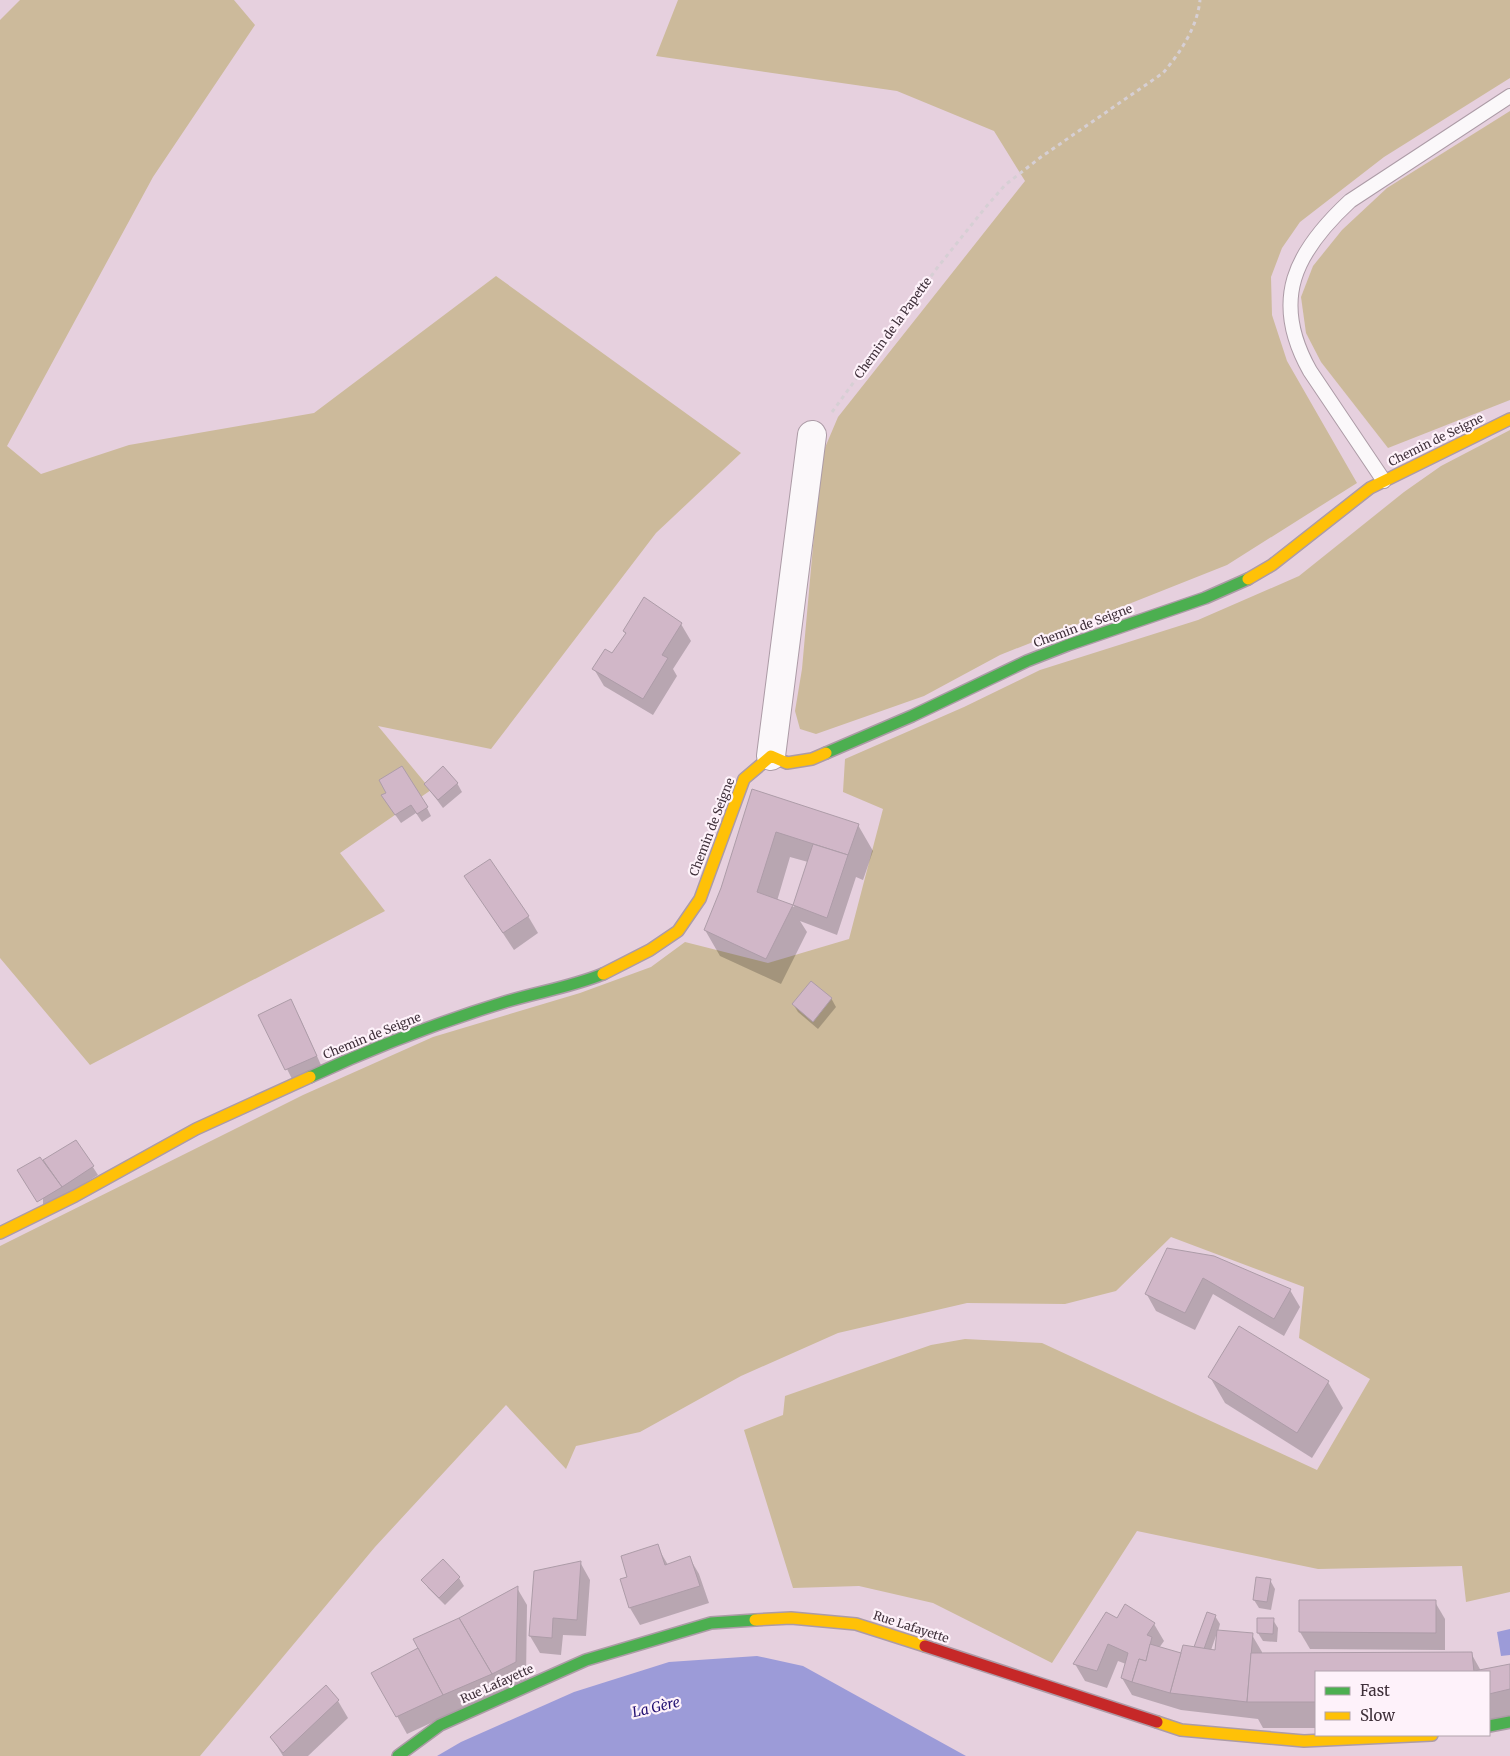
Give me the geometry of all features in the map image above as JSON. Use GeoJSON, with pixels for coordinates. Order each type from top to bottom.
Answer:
{"type":"FeatureCollection","features":[{"type":"Feature","properties":{"kind":"street","name":"Chemin de Seigne"},"geometry":{"type":"LineString","coordinates":[[0,1233],[75,1196],[196,1129],[331,1067],[446,1022],[506,1002],[582,983],[614,970],[650,950],[678,931],[700,899],[744,779],[771,756],[787,763],[812,758],[912,716],[1027,661],[1205,598],[1245,581],[1272,565],[1370,488],[1510,419]]}},
{"type":"Feature","properties":{"kind":"street"},"geometry":{"type":"LineString","coordinates":[[771,756],[812,435]]}},
{"type":"Feature","properties":{"kind":"street","name":"Rue Lafayette"},"geometry":{"type":"LineString","coordinates":[[398,1756],[440,1725],[586,1660],[711,1623],[791,1618],[856,1624],[1181,1730],[1304,1741],[1411,1736]]}},
{"type":"Feature","properties":{"kind":"street"},"geometry":{"type":"LineString","coordinates":[[1490,1726],[1510,1722]]}},
{"type":"Feature","properties":{"kind":"lane"},"geometry":{"type":"LineString","coordinates":[[1384,481],[1300,354],[1289,308],[1291,291],[1302,259],[1328,222],[1350,201],[1510,96]]}},
{"type":"Feature","properties":{"kind":"path","name":"Chemin de la Papette"},"geometry":{"type":"LineString","coordinates":[[812,435],[832,413],[937,268],[1005,185],[1041,157],[1163,73],[1178,55],[1192,29],[1200,0]]}},
{"type":"Feature","properties":{"kind":"shaded area"},"geometry":{"type":"Polygon","coordinates":[[[20,0],[234,0],[255,25],[153,177],[7,446],[41,474],[129,445],[314,413],[496,276],[741,453],[656,533],[491,749],[378,726],[431,790],[340,853],[385,911],[90,1065],[0,958],[0,20],[20,0]]]}},
{"type":"Feature","properties":{"kind":"shaded area"},"geometry":{"type":"Polygon","coordinates":[[[678,0],[1510,0],[1510,78],[1384,157],[1300,222],[1282,248],[1271,277],[1272,315],[1287,361],[1357,483],[1227,565],[1000,655],[924,696],[816,734],[800,729],[795,711],[802,669],[821,457],[838,417],[1025,181],[994,131],[897,91],[656,56],[678,0]]]}},
{"type":"Feature","properties":{"kind":"shaded area"},"geometry":{"type":"Polygon","coordinates":[[[1510,111],[1510,400],[1388,448],[1321,362],[1306,333],[1301,297],[1313,266],[1342,230],[1387,188],[1510,111]]]}},
{"type":"Feature","properties":{"kind":"shaded area"},"geometry":{"type":"Polygon","coordinates":[[[1510,430],[1510,1592],[1466,1602],[1462,1566],[1318,1569],[1137,1531],[1052,1663],[933,1603],[859,1586],[793,1588],[744,1430],[783,1415],[785,1396],[931,1345],[965,1339],[1042,1343],[1317,1470],[1370,1379],[1299,1338],[1304,1287],[1171,1237],[1116,1291],[1065,1304],[967,1303],[838,1333],[741,1376],[640,1432],[576,1446],[566,1469],[506,1405],[375,1547],[200,1756],[0,1756],[0,1246],[303,1095],[433,1037],[580,993],[651,967],[685,942],[768,963],[849,939],[883,809],[843,792],[845,759],[964,707],[1040,670],[1198,620],[1299,576],[1404,492],[1441,466],[1510,430]]]}},
{"type":"Feature","properties":{"kind":"water"},"geometry":{"type":"Polygon","coordinates":[[[1510,1629],[1510,1655],[1501,1656],[1497,1632],[1510,1629]]]}},
{"type":"Feature","properties":{"kind":"water","name":"La Gère"},"geometry":{"type":"Polygon","coordinates":[[[757,1656],[803,1666],[966,1756],[437,1756],[461,1742],[574,1692],[669,1662],[757,1656]]]}},
{"type":"Feature","properties":{"kind":"building"},"geometry":{"type":"Polygon","coordinates":[[[644,597],[682,623],[662,655],[668,658],[643,699],[592,669],[605,649],[612,653],[626,633],[623,631],[644,597]]]}},
{"type":"Feature","properties":{"kind":"building"},"geometry":{"type":"Polygon","coordinates":[[[402,766],[428,807],[417,814],[411,805],[395,815],[381,795],[386,793],[379,780],[402,766]]]}},
{"type":"Feature","properties":{"kind":"building"},"geometry":{"type":"Polygon","coordinates":[[[443,766],[458,783],[438,800],[424,784],[443,766]]]}},
{"type":"Feature","properties":{"kind":"building"},"geometry":{"type":"Polygon","coordinates":[[[752,789],[859,824],[848,855],[776,832],[757,892],[793,905],[766,959],[704,930],[721,888],[752,789]]]}},
{"type":"Feature","properties":{"kind":"building"},"geometry":{"type":"Polygon","coordinates":[[[813,844],[848,855],[827,918],[793,905],[813,844]]]}},
{"type":"Feature","properties":{"kind":"building"},"geometry":{"type":"Polygon","coordinates":[[[490,859],[529,916],[503,933],[464,876],[490,859]]]}},
{"type":"Feature","properties":{"kind":"building"},"geometry":{"type":"Polygon","coordinates":[[[811,981],[832,998],[813,1022],[792,1004],[811,981]]]}},
{"type":"Feature","properties":{"kind":"building"},"geometry":{"type":"Polygon","coordinates":[[[291,999],[317,1056],[285,1070],[258,1015],[291,999]]]}},
{"type":"Feature","properties":{"kind":"building"},"geometry":{"type":"Polygon","coordinates":[[[76,1140],[94,1166],[62,1187],[43,1160],[76,1140]]]}},
{"type":"Feature","properties":{"kind":"building"},"geometry":{"type":"Polygon","coordinates":[[[40,1157],[62,1187],[37,1202],[17,1170],[40,1157]]]}},
{"type":"Feature","properties":{"kind":"building"},"geometry":{"type":"Polygon","coordinates":[[[1167,1248],[1214,1256],[1291,1289],[1274,1319],[1203,1278],[1185,1313],[1145,1294],[1167,1248]]]}},
{"type":"Feature","properties":{"kind":"building"},"geometry":{"type":"Polygon","coordinates":[[[1239,1326],[1329,1381],[1297,1433],[1208,1377],[1239,1326]]]}},
{"type":"Feature","properties":{"kind":"building"},"geometry":{"type":"Polygon","coordinates":[[[658,1544],[665,1565],[690,1556],[700,1586],[629,1608],[620,1579],[627,1577],[621,1556],[658,1544]]]}},
{"type":"Feature","properties":{"kind":"building"},"geometry":{"type":"Polygon","coordinates":[[[443,1559],[460,1577],[439,1598],[421,1580],[443,1559]]]}},
{"type":"Feature","properties":{"kind":"building"},"geometry":{"type":"Polygon","coordinates":[[[581,1561],[577,1620],[553,1618],[552,1638],[529,1636],[534,1571],[581,1561]]]}},
{"type":"Feature","properties":{"kind":"building"},"geometry":{"type":"Polygon","coordinates":[[[1256,1577],[1271,1579],[1267,1602],[1253,1600],[1256,1577]]]}},
{"type":"Feature","properties":{"kind":"building"},"geometry":{"type":"Polygon","coordinates":[[[518,1586],[516,1662],[492,1674],[459,1618],[518,1586]]]}},
{"type":"Feature","properties":{"kind":"building"},"geometry":{"type":"Polygon","coordinates":[[[1299,1600],[1436,1600],[1436,1633],[1299,1632],[1299,1600]]]}},
{"type":"Feature","properties":{"kind":"building"},"geometry":{"type":"Polygon","coordinates":[[[1125,1604],[1155,1623],[1147,1635],[1152,1637],[1146,1661],[1139,1659],[1132,1682],[1121,1678],[1128,1653],[1108,1644],[1097,1671],[1073,1664],[1106,1612],[1117,1618],[1125,1604]]]}},
{"type":"Feature","properties":{"kind":"building"},"geometry":{"type":"Polygon","coordinates":[[[1207,1612],[1216,1615],[1204,1649],[1194,1647],[1207,1612]]]}},
{"type":"Feature","properties":{"kind":"building"},"geometry":{"type":"Polygon","coordinates":[[[459,1618],[492,1674],[443,1695],[413,1639],[459,1618]]]}},
{"type":"Feature","properties":{"kind":"building"},"geometry":{"type":"Polygon","coordinates":[[[1257,1618],[1274,1618],[1273,1634],[1257,1633],[1257,1618]]]}},
{"type":"Feature","properties":{"kind":"building"},"geometry":{"type":"Polygon","coordinates":[[[1217,1630],[1253,1633],[1247,1702],[1170,1693],[1183,1645],[1215,1650],[1217,1630]]]}},
{"type":"Feature","properties":{"kind":"building"},"geometry":{"type":"Polygon","coordinates":[[[1150,1644],[1181,1653],[1170,1693],[1132,1682],[1139,1659],[1146,1661],[1150,1644]]]}},
{"type":"Feature","properties":{"kind":"building"},"geometry":{"type":"Polygon","coordinates":[[[418,1648],[443,1695],[396,1717],[371,1673],[418,1648]]]}},
{"type":"Feature","properties":{"kind":"building"},"geometry":{"type":"Polygon","coordinates":[[[1472,1652],[1474,1671],[1315,1671],[1315,1702],[1247,1702],[1251,1653],[1472,1652]]]}},
{"type":"Feature","properties":{"kind":"building"},"geometry":{"type":"Polygon","coordinates":[[[1510,1664],[1510,1689],[1490,1694],[1490,1671],[1474,1671],[1510,1664]]]}},
{"type":"Feature","properties":{"kind":"building"},"geometry":{"type":"Polygon","coordinates":[[[326,1685],[339,1700],[283,1753],[270,1737],[326,1685]]]}},
{"type":"Feature","properties":{"kind":"traffic: fast"},"geometry":{"type":"LineString","coordinates":[[826,753],[912,716],[1027,661],[1205,598],[1248,579]]}},
{"type":"Feature","properties":{"kind":"traffic: fast"},"geometry":{"type":"LineString","coordinates":[[310,1077],[406,1036],[456,1018],[603,974]]}},
{"type":"Feature","properties":{"kind":"traffic: fast"},"geometry":{"type":"LineString","coordinates":[[398,1756],[440,1725],[586,1660],[711,1623],[755,1620]]}},
{"type":"Feature","properties":{"kind":"traffic: fast"},"geometry":{"type":"LineString","coordinates":[[1490,1726],[1510,1722]]}},
{"type":"Feature","properties":{"kind":"traffic: slow"},"geometry":{"type":"LineString","coordinates":[[1248,579],[1272,565],[1370,488],[1510,419]]}},
{"type":"Feature","properties":{"kind":"traffic: slow"},"geometry":{"type":"LineString","coordinates":[[603,974],[650,950],[678,931],[700,899],[744,779],[771,756],[787,763],[812,759],[826,753]]}},
{"type":"Feature","properties":{"kind":"traffic: slow"},"geometry":{"type":"LineString","coordinates":[[0,1233],[75,1196],[196,1129],[310,1077]]}},
{"type":"Feature","properties":{"kind":"traffic: slow"},"geometry":{"type":"LineString","coordinates":[[755,1620],[791,1618],[856,1624],[925,1646]]}},
{"type":"Feature","properties":{"kind":"traffic: slow"},"geometry":{"type":"LineString","coordinates":[[1157,1722],[1181,1730],[1304,1741],[1411,1736]]}},
{"type":"Feature","properties":{"kind":"traffic: jam"},"geometry":{"type":"LineString","coordinates":[[925,1646],[1157,1722]]}}]}
